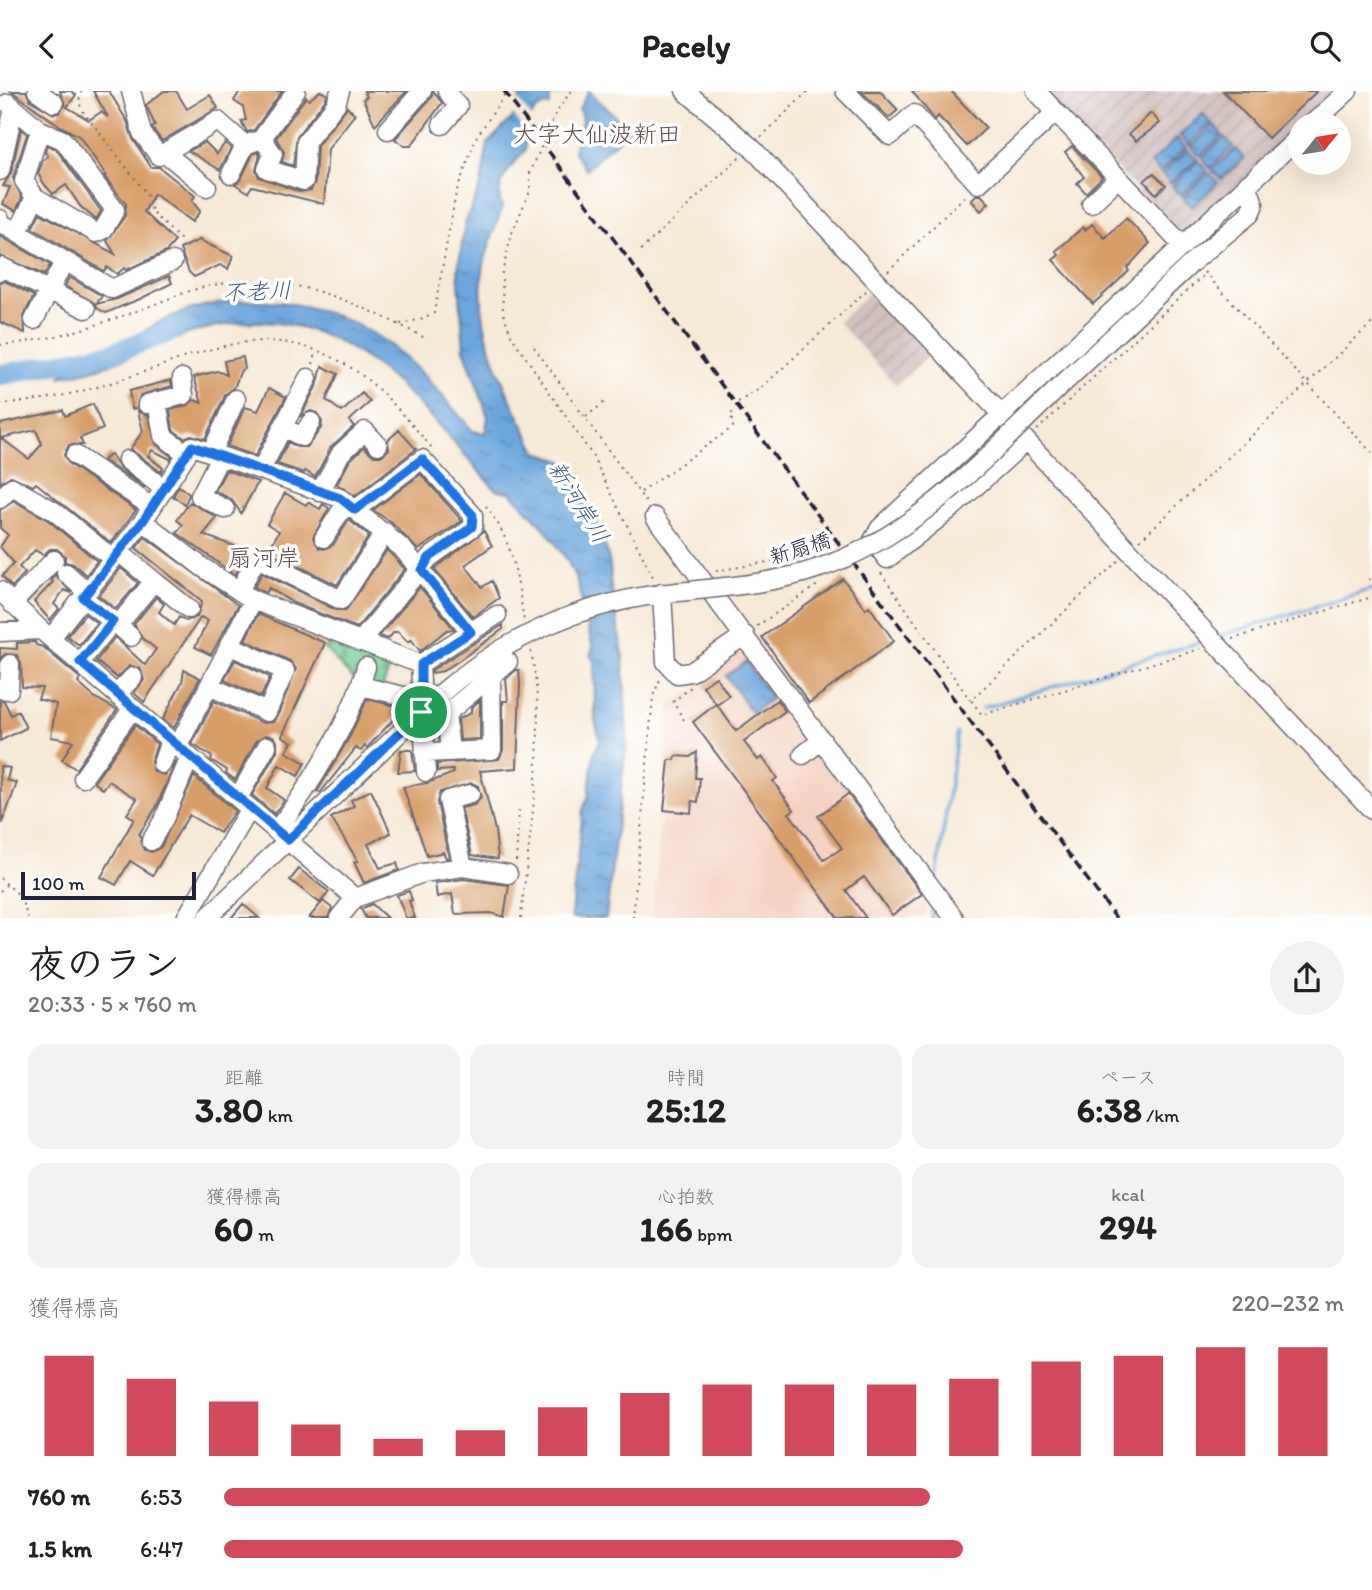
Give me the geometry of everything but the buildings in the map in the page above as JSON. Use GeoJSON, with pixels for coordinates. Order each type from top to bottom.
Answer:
{"type":"FeatureCollection","features":[{"type":"Feature","properties":{"kind":"street"},"geometry":{"type":"LineString","coordinates":[[37,91],[54,103]]}},
{"type":"Feature","properties":{"kind":"street"},"geometry":{"type":"LineString","coordinates":[[131,91],[142,133],[159,156],[218,121],[241,141],[262,138],[296,91]]}},
{"type":"Feature","properties":{"kind":"street"},"geometry":{"type":"LineString","coordinates":[[262,138],[273,154],[267,169],[304,181],[306,142],[336,104],[340,91]]}},
{"type":"Feature","properties":{"kind":"street"},"geometry":{"type":"LineString","coordinates":[[388,130],[422,91]]}},
{"type":"Feature","properties":{"kind":"street"},"geometry":{"type":"LineString","coordinates":[[442,125],[458,106],[447,91]]}},
{"type":"Feature","properties":{"kind":"street"},"geometry":{"type":"LineString","coordinates":[[685,91],[751,147],[1372,810]]}},
{"type":"Feature","properties":{"kind":"street"},"geometry":{"type":"LineString","coordinates":[[845,91],[890,137],[914,114],[978,184],[1056,112]]}},
{"type":"Feature","properties":{"kind":"street"},"geometry":{"type":"LineString","coordinates":[[1036,91],[1195,260]]}},
{"type":"Feature","properties":{"kind":"street"},"geometry":{"type":"LineString","coordinates":[[1325,112],[1349,91]]}},
{"type":"Feature","properties":{"kind":"street"},"geometry":{"type":"LineString","coordinates":[[9,105],[40,130],[63,140],[115,210],[103,230],[96,233],[35,197],[24,181],[40,130]]}},
{"type":"Feature","properties":{"kind":"street"},"geometry":{"type":"LineString","coordinates":[[0,171],[9,105]]}},
{"type":"Feature","properties":{"kind":"street"},"geometry":{"type":"LineString","coordinates":[[231,173],[241,141],[237,118]]}},
{"type":"Feature","properties":{"kind":"street"},"geometry":{"type":"LineString","coordinates":[[1026,441],[953,507],[887,559],[873,540],[880,528],[1003,415],[1195,260],[1247,184],[1288,146]]}},
{"type":"Feature","properties":{"kind":"street"},"geometry":{"type":"LineString","coordinates":[[165,153],[207,187]]}},
{"type":"Feature","properties":{"kind":"street"},"geometry":{"type":"LineString","coordinates":[[1091,204],[1118,178]]}},
{"type":"Feature","properties":{"kind":"street"},"geometry":{"type":"LineString","coordinates":[[18,232],[35,197]]}},
{"type":"Feature","properties":{"kind":"street"},"geometry":{"type":"LineString","coordinates":[[0,219],[64,262],[112,289],[173,261]]}},
{"type":"Feature","properties":{"kind":"street","name":"新扇橋"},"geometry":{"type":"LineString","coordinates":[[282,835],[421,706],[477,664],[536,628],[590,607],[659,591],[781,578],[818,569],[881,541],[931,505],[1195,260]]}},
{"type":"Feature","properties":{"kind":"street"},"geometry":{"type":"LineString","coordinates":[[34,320],[64,262]]}},
{"type":"Feature","properties":{"kind":"street"},"geometry":{"type":"LineString","coordinates":[[0,271],[2,267],[86,309]]}},
{"type":"Feature","properties":{"kind":"street"},"geometry":{"type":"LineString","coordinates":[[182,378],[184,395],[152,403],[163,436],[187,454]]}},
{"type":"Feature","properties":{"kind":"street"},"geometry":{"type":"LineString","coordinates":[[261,470],[308,378]]}},
{"type":"Feature","properties":{"kind":"street"},"geometry":{"type":"LineString","coordinates":[[225,509],[200,496],[236,399]]}},
{"type":"Feature","properties":{"kind":"street"},"geometry":{"type":"LineString","coordinates":[[283,427],[302,437],[311,422]]}},
{"type":"Feature","properties":{"kind":"street"},"geometry":{"type":"LineString","coordinates":[[320,492],[341,453],[365,431],[378,445]]}},
{"type":"Feature","properties":{"kind":"street"},"geometry":{"type":"LineString","coordinates":[[0,632],[46,634],[85,595],[147,514],[192,446],[320,492],[351,506],[385,532],[422,570],[471,632]]}},
{"type":"Feature","properties":{"kind":"street"},"geometry":{"type":"LineString","coordinates":[[75,455],[246,595],[421,664]]}},
{"type":"Feature","properties":{"kind":"street"},"geometry":{"type":"LineString","coordinates":[[324,538],[351,506],[422,459],[473,515],[472,527],[429,558],[422,570],[360,642]]}},
{"type":"Feature","properties":{"kind":"street"},"geometry":{"type":"LineString","coordinates":[[127,460],[164,489]]}},
{"type":"Feature","properties":{"kind":"street"},"geometry":{"type":"LineString","coordinates":[[0,499],[12,487],[54,510],[189,609]]}},
{"type":"Feature","properties":{"kind":"street"},"geometry":{"type":"LineString","coordinates":[[655,517],[954,918]]}},
{"type":"Feature","properties":{"kind":"street"},"geometry":{"type":"LineString","coordinates":[[151,841],[164,819],[179,748],[229,645],[257,558],[341,600],[385,532]]}},
{"type":"Feature","properties":{"kind":"street"},"geometry":{"type":"LineString","coordinates":[[121,628],[85,595],[60,567],[6,598],[355,898]]}},
{"type":"Feature","properties":{"kind":"street"},"geometry":{"type":"LineString","coordinates":[[80,662],[121,628],[154,581]]}},
{"type":"Feature","properties":{"kind":"street"},"geometry":{"type":"LineString","coordinates":[[659,591],[664,656],[673,671],[691,672],[745,635]]}},
{"type":"Feature","properties":{"kind":"street"},"geometry":{"type":"LineString","coordinates":[[421,664],[497,615]]}},
{"type":"Feature","properties":{"kind":"street"},"geometry":{"type":"LineString","coordinates":[[208,687],[267,712],[285,671],[229,645]]}},
{"type":"Feature","properties":{"kind":"street"},"geometry":{"type":"LineString","coordinates":[[422,734],[508,662]]}},
{"type":"Feature","properties":{"kind":"street"},"geometry":{"type":"LineString","coordinates":[[0,689],[9,689],[10,664]]}},
{"type":"Feature","properties":{"kind":"street"},"geometry":{"type":"LineString","coordinates":[[421,664],[422,734],[426,772]]}},
{"type":"Feature","properties":{"kind":"street"},"geometry":{"type":"LineString","coordinates":[[207,918],[282,835],[361,686],[366,667]]}},
{"type":"Feature","properties":{"kind":"street"},"geometry":{"type":"LineString","coordinates":[[424,753],[492,750],[491,674]]}},
{"type":"Feature","properties":{"kind":"street"},"geometry":{"type":"LineString","coordinates":[[117,694],[133,677]]}},
{"type":"Feature","properties":{"kind":"street"},"geometry":{"type":"LineString","coordinates":[[361,686],[421,706]]}},
{"type":"Feature","properties":{"kind":"street"},"geometry":{"type":"LineString","coordinates":[[83,778],[133,708]]}},
{"type":"Feature","properties":{"kind":"street"},"geometry":{"type":"LineString","coordinates":[[446,712],[450,752]]}},
{"type":"Feature","properties":{"kind":"street"},"geometry":{"type":"LineString","coordinates":[[803,755],[822,740]]}},
{"type":"Feature","properties":{"kind":"street"},"geometry":{"type":"LineString","coordinates":[[186,918],[244,803],[267,746]]}},
{"type":"Feature","properties":{"kind":"street"},"geometry":{"type":"LineString","coordinates":[[162,764],[179,748]]}},
{"type":"Feature","properties":{"kind":"street"},"geometry":{"type":"LineString","coordinates":[[463,867],[448,800],[470,794]]}},
{"type":"Feature","properties":{"kind":"street"},"geometry":{"type":"LineString","coordinates":[[454,828],[473,823]]}},
{"type":"Feature","properties":{"kind":"street"},"geometry":{"type":"LineString","coordinates":[[339,918],[355,898],[424,873],[463,867],[508,874]]}},
{"type":"Feature","properties":{"kind":"path"},"geometry":{"type":"LineString","coordinates":[[81,91],[79,102],[82,110],[146,194],[153,213],[183,242]]}},
{"type":"Feature","properties":{"kind":"path"},"geometry":{"type":"LineString","coordinates":[[399,324],[423,320],[434,313],[456,193],[477,136],[508,91]]}},
{"type":"Feature","properties":{"kind":"path"},"geometry":{"type":"LineString","coordinates":[[570,91],[555,115],[530,173],[530,191],[512,233],[502,273],[503,313],[512,337],[592,455],[647,559],[659,591]]}},
{"type":"Feature","properties":{"kind":"path"},"geometry":{"type":"LineString","coordinates":[[641,250],[808,91]]}},
{"type":"Feature","properties":{"kind":"path"},"geometry":{"type":"LineString","coordinates":[[738,403],[761,388],[978,184]]}},
{"type":"Feature","properties":{"kind":"path"},"geometry":{"type":"LineString","coordinates":[[1026,441],[1195,260],[1372,453]]}},
{"type":"Feature","properties":{"kind":"path"},"geometry":{"type":"LineString","coordinates":[[0,345],[58,337],[212,285],[280,281],[328,292],[425,338]]}},
{"type":"Feature","properties":{"kind":"path"},"geometry":{"type":"LineString","coordinates":[[534,347],[640,492],[655,517]]}},
{"type":"Feature","properties":{"kind":"path"},"geometry":{"type":"LineString","coordinates":[[585,417],[607,400]]}},
{"type":"Feature","properties":{"kind":"path"},"geometry":{"type":"LineString","coordinates":[[0,404],[10,403]]}},
{"type":"Feature","properties":{"kind":"path"},"geometry":{"type":"LineString","coordinates":[[640,492],[733,426],[734,408]]}},
{"type":"Feature","properties":{"kind":"path"},"geometry":{"type":"LineString","coordinates":[[701,579],[714,572],[811,555]]}},
{"type":"Feature","properties":{"kind":"path"},"geometry":{"type":"LineString","coordinates":[[887,559],[881,576],[971,700]]}},
{"type":"Feature","properties":{"kind":"path"},"geometry":{"type":"LineString","coordinates":[[1369,580],[1372,575]]}},
{"type":"Feature","properties":{"kind":"path"},"geometry":{"type":"LineString","coordinates":[[745,635],[827,581]]}},
{"type":"Feature","properties":{"kind":"path"},"geometry":{"type":"LineString","coordinates":[[1217,644],[1372,597]]}},
{"type":"Feature","properties":{"kind":"path"},"geometry":{"type":"LineString","coordinates":[[521,918],[538,711],[531,650]]}},
{"type":"Feature","properties":{"kind":"path"},"geometry":{"type":"LineString","coordinates":[[633,918],[653,696],[663,675]]}},
{"type":"Feature","properties":{"kind":"path"},"geometry":{"type":"LineString","coordinates":[[684,720],[673,702],[694,685],[692,681]]}},
{"type":"Feature","properties":{"kind":"path"},"geometry":{"type":"LineString","coordinates":[[508,874],[515,872],[519,808]]}},
{"type":"Feature","properties":{"kind":"path"},"geometry":{"type":"LineString","coordinates":[[0,879],[20,896],[28,918]]}},
{"type":"Feature","properties":{"kind":"path"},"geometry":{"type":"LineString","coordinates":[[0,891],[7,884]]}},
{"type":"Feature","properties":{"kind":"shaded area"},"geometry":{"type":"Polygon","coordinates":[[[1043,91],[1337,91],[1315,112],[1288,112],[1288,139],[1192,232],[1177,232],[1043,91]]]}},
{"type":"Feature","properties":{"kind":"shaded area"},"geometry":{"type":"Polygon","coordinates":[[[878,289],[935,349],[896,385],[838,322],[868,294],[878,289]]]}},
{"type":"Feature","properties":{"kind":"shaded area"},"geometry":{"type":"Polygon","coordinates":[[[740,647],[746,648],[930,897],[924,918],[653,918],[670,704],[696,687],[694,682],[740,647]]]}},
{"type":"Feature","properties":{"kind":"green space"},"geometry":{"type":"Polygon","coordinates":[[[329,640],[366,648],[394,658],[382,688],[357,683],[325,649],[329,640]]]}},
{"type":"Feature","properties":{"kind":"water","name":"新河岸川"},"geometry":{"type":"Polygon","coordinates":[[[522,91],[556,91],[560,94],[550,95],[550,105],[536,110],[532,116],[525,151],[509,169],[501,184],[502,207],[483,269],[483,317],[488,341],[505,387],[537,452],[563,461],[594,519],[607,553],[623,655],[627,738],[606,918],[571,918],[583,809],[588,798],[594,753],[600,740],[595,720],[594,661],[590,655],[593,649],[577,581],[567,560],[545,529],[511,493],[495,489],[434,420],[370,361],[334,340],[294,326],[250,322],[201,330],[96,369],[59,377],[82,366],[140,348],[150,342],[149,335],[158,331],[144,331],[172,316],[203,306],[235,301],[299,305],[360,326],[387,343],[411,363],[473,431],[485,433],[488,417],[464,349],[458,269],[465,224],[481,183],[488,143],[514,116],[522,91]]]}},
{"type":"Feature","properties":{"kind":"water"},"geometry":{"type":"Polygon","coordinates":[[[589,91],[629,129],[586,170],[574,152],[582,120],[579,109],[589,91]]]}},
{"type":"Feature","properties":{"kind":"water"},"geometry":{"type":"Polygon","coordinates":[[[1203,114],[1211,123],[1189,145],[1180,135],[1203,114]]]}},
{"type":"Feature","properties":{"kind":"water"},"geometry":{"type":"Polygon","coordinates":[[[1214,125],[1222,135],[1200,156],[1191,147],[1214,125]]]}},
{"type":"Feature","properties":{"kind":"water"},"geometry":{"type":"Polygon","coordinates":[[[1224,137],[1233,146],[1210,168],[1202,158],[1224,137]]]}},
{"type":"Feature","properties":{"kind":"water"},"geometry":{"type":"Polygon","coordinates":[[[1177,138],[1186,148],[1160,172],[1151,163],[1177,138]]]}},
{"type":"Feature","properties":{"kind":"water"},"geometry":{"type":"Polygon","coordinates":[[[1235,149],[1244,158],[1221,179],[1212,170],[1235,149]]]}},
{"type":"Feature","properties":{"kind":"water"},"geometry":{"type":"Polygon","coordinates":[[[1188,150],[1197,159],[1171,183],[1162,174],[1188,150]]]}},
{"type":"Feature","properties":{"kind":"water"},"geometry":{"type":"Polygon","coordinates":[[[1198,161],[1207,171],[1181,195],[1172,186],[1198,161]]]}},
{"type":"Feature","properties":{"kind":"water"},"geometry":{"type":"Polygon","coordinates":[[[1209,173],[1218,182],[1192,207],[1183,197],[1209,173]]]}},
{"type":"Feature","properties":{"kind":"water"},"geometry":{"type":"Polygon","coordinates":[[[746,662],[772,698],[752,713],[726,676],[746,662]]]}},
{"type":"Feature","properties":{"kind":"pier"},"geometry":{"type":"Polygon","coordinates":[[[517,98],[534,121],[529,137],[511,112],[517,98]]]}},
{"type":"Feature","properties":{"kind":"waterway","name":"不老川"},"geometry":{"type":"LineString","coordinates":[[0,375],[112,353],[175,330]]}},
{"type":"Feature","properties":{"kind":"waterway"},"geometry":{"type":"LineString","coordinates":[[1220,636],[1372,589]]}},
{"type":"Feature","properties":{"kind":"waterway"},"geometry":{"type":"LineString","coordinates":[[983,708],[1203,641]]}},
{"type":"Feature","properties":{"kind":"waterway"},"geometry":{"type":"LineString","coordinates":[[936,884],[957,733]]}},
{"type":"Feature","properties":{"kind":"waterway"},"geometry":{"type":"LineString","coordinates":[[932,918],[933,905]]}},
{"type":"Feature","properties":{"kind":"railway"},"geometry":{"type":"LineString","coordinates":[[504,91],[1116,918]]}},
{"type":"Feature","properties":{"kind":"district","name":"大字大仙波新田"},"geometry":{"type":"Point","coordinates":[597,133]}},
{"type":"Feature","properties":{"kind":"district","name":"扇河岸"},"geometry":{"type":"Point","coordinates":[264,557]}},
{"type":"Feature","properties":{"kind":"route"},"geometry":{"type":"LineString","coordinates":[[192,446],[340,498],[355,510],[422,459],[473,515],[472,527],[429,558],[422,570],[471,632],[421,664],[421,712],[288,840],[80,662],[113,621],[83,598],[143,521],[192,446]]}}]}
